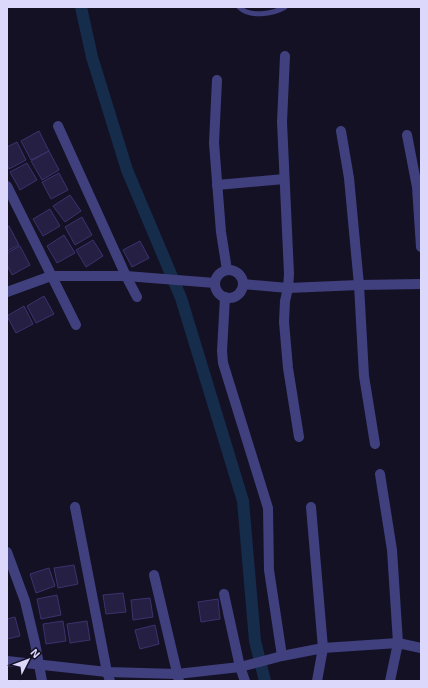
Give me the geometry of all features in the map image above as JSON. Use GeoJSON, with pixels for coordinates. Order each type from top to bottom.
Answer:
{"type":"FeatureCollection","features":[{"type":"Feature","properties":{"kind":"street"},"geometry":{"type":"LineString","coordinates":[[284,56],[282,122],[289,274],[284,322],[288,368],[299,437]]}},
{"type":"Feature","properties":{"kind":"street"},"geometry":{"type":"LineString","coordinates":[[217,80],[214,143],[221,232],[227,270]]}},
{"type":"Feature","properties":{"kind":"street"},"geometry":{"type":"LineString","coordinates":[[58,126],[137,297]]}},
{"type":"Feature","properties":{"kind":"street"},"geometry":{"type":"LineString","coordinates":[[341,131],[349,178],[359,285],[364,376],[375,444]]}},
{"type":"Feature","properties":{"kind":"street"},"geometry":{"type":"LineString","coordinates":[[407,135],[418,187],[421,247]]}},
{"type":"Feature","properties":{"kind":"street"},"geometry":{"type":"LineString","coordinates":[[217,185],[284,179]]}},
{"type":"Feature","properties":{"kind":"street"},"geometry":{"type":"LineString","coordinates":[[7,186],[76,325]]}},
{"type":"Feature","properties":{"kind":"street"},"geometry":{"type":"LineString","coordinates":[[232,270],[240,275],[243,284],[237,295],[233,297],[225,297],[218,292],[215,283],[219,274],[223,271],[232,270]]}},
{"type":"Feature","properties":{"kind":"street"},"geometry":{"type":"LineString","coordinates":[[7,292],[51,276],[126,276],[215,283]]}},
{"type":"Feature","properties":{"kind":"street"},"geometry":{"type":"LineString","coordinates":[[243,284],[288,288],[421,284]]}},
{"type":"Feature","properties":{"kind":"street"},"geometry":{"type":"LineString","coordinates":[[225,297],[222,351],[223,363],[268,508],[269,570],[279,656]]}},
{"type":"Feature","properties":{"kind":"street"},"geometry":{"type":"LineString","coordinates":[[380,474],[392,550],[398,643],[390,681]]}},
{"type":"Feature","properties":{"kind":"street"},"geometry":{"type":"LineString","coordinates":[[75,507],[108,676]]}},
{"type":"Feature","properties":{"kind":"street"},"geometry":{"type":"LineString","coordinates":[[311,507],[323,648],[316,681]]}},
{"type":"Feature","properties":{"kind":"street"},"geometry":{"type":"LineString","coordinates":[[7,552],[25,602],[42,681]]}},
{"type":"Feature","properties":{"kind":"street"},"geometry":{"type":"LineString","coordinates":[[154,575],[178,677]]}},
{"type":"Feature","properties":{"kind":"street"},"geometry":{"type":"LineString","coordinates":[[224,594],[246,681]]}},
{"type":"Feature","properties":{"kind":"street"},"geometry":{"type":"LineString","coordinates":[[7,661],[108,676],[178,677],[243,666],[279,656],[323,648],[398,643],[421,648]]}},
{"type":"Feature","properties":{"kind":"lane"},"geometry":{"type":"LineString","coordinates":[[239,7],[242,10],[262,15],[286,7]]}},
{"type":"Feature","properties":{"kind":"building"},"geometry":{"type":"Polygon","coordinates":[[[39,131],[49,151],[31,160],[21,141],[39,131]]]}},
{"type":"Feature","properties":{"kind":"building"},"geometry":{"type":"Polygon","coordinates":[[[17,142],[26,160],[9,169],[7,165],[7,147],[17,142]]]}},
{"type":"Feature","properties":{"kind":"building"},"geometry":{"type":"Polygon","coordinates":[[[49,151],[59,170],[42,180],[31,161],[49,151]]]}},
{"type":"Feature","properties":{"kind":"building"},"geometry":{"type":"Polygon","coordinates":[[[27,163],[37,180],[20,190],[10,172],[27,163]]]}},
{"type":"Feature","properties":{"kind":"building"},"geometry":{"type":"Polygon","coordinates":[[[59,173],[68,190],[51,199],[42,182],[59,173]]]}},
{"type":"Feature","properties":{"kind":"building"},"geometry":{"type":"Polygon","coordinates":[[[70,195],[81,211],[65,222],[53,206],[70,195]]]}},
{"type":"Feature","properties":{"kind":"building"},"geometry":{"type":"Polygon","coordinates":[[[50,209],[60,226],[43,236],[33,219],[50,209]]]}},
{"type":"Feature","properties":{"kind":"building"},"geometry":{"type":"Polygon","coordinates":[[[82,217],[92,235],[75,245],[65,227],[82,217]]]}},
{"type":"Feature","properties":{"kind":"building"},"geometry":{"type":"Polygon","coordinates":[[[9,226],[19,245],[7,251],[7,227],[9,226]]]}},
{"type":"Feature","properties":{"kind":"building"},"geometry":{"type":"Polygon","coordinates":[[[64,235],[75,253],[57,263],[47,246],[64,235]]]}},
{"type":"Feature","properties":{"kind":"building"},"geometry":{"type":"Polygon","coordinates":[[[93,240],[103,256],[86,267],[76,250],[93,240]]]}},
{"type":"Feature","properties":{"kind":"building"},"geometry":{"type":"Polygon","coordinates":[[[140,241],[149,258],[132,267],[123,250],[140,241]]]}},
{"type":"Feature","properties":{"kind":"building"},"geometry":{"type":"Polygon","coordinates":[[[20,246],[30,265],[12,275],[7,265],[7,253],[20,246]]]}},
{"type":"Feature","properties":{"kind":"building"},"geometry":{"type":"Polygon","coordinates":[[[44,296],[54,314],[36,323],[27,306],[44,296]]]}},
{"type":"Feature","properties":{"kind":"building"},"geometry":{"type":"Polygon","coordinates":[[[24,306],[33,324],[16,333],[7,316],[24,306]]]}},
{"type":"Feature","properties":{"kind":"building"},"geometry":{"type":"Polygon","coordinates":[[[74,565],[78,584],[58,588],[54,568],[74,565]]]}},
{"type":"Feature","properties":{"kind":"building"},"geometry":{"type":"Polygon","coordinates":[[[49,568],[55,586],[36,593],[30,574],[49,568]]]}},
{"type":"Feature","properties":{"kind":"building"},"geometry":{"type":"Polygon","coordinates":[[[123,593],[126,612],[106,614],[103,595],[123,593]]]}},
{"type":"Feature","properties":{"kind":"building"},"geometry":{"type":"Polygon","coordinates":[[[57,595],[61,615],[41,619],[37,599],[57,595]]]}},
{"type":"Feature","properties":{"kind":"building"},"geometry":{"type":"Polygon","coordinates":[[[150,598],[153,617],[133,620],[131,600],[150,598]]]}},
{"type":"Feature","properties":{"kind":"building"},"geometry":{"type":"Polygon","coordinates":[[[218,599],[220,619],[201,622],[198,602],[218,599]]]}},
{"type":"Feature","properties":{"kind":"building"},"geometry":{"type":"Polygon","coordinates":[[[15,617],[20,636],[7,639],[7,619],[15,617]]]}},
{"type":"Feature","properties":{"kind":"building"},"geometry":{"type":"Polygon","coordinates":[[[63,621],[66,641],[46,644],[43,624],[63,621]]]}},
{"type":"Feature","properties":{"kind":"building"},"geometry":{"type":"Polygon","coordinates":[[[87,621],[90,640],[70,643],[67,624],[87,621]]]}},
{"type":"Feature","properties":{"kind":"building"},"geometry":{"type":"Polygon","coordinates":[[[155,625],[159,644],[140,649],[135,630],[155,625]]]}},
{"type":"Feature","properties":{"kind":"waterway"},"geometry":{"type":"LineString","coordinates":[[81,7],[92,57],[127,170],[181,298],[243,501],[255,641],[265,681]]}}]}
